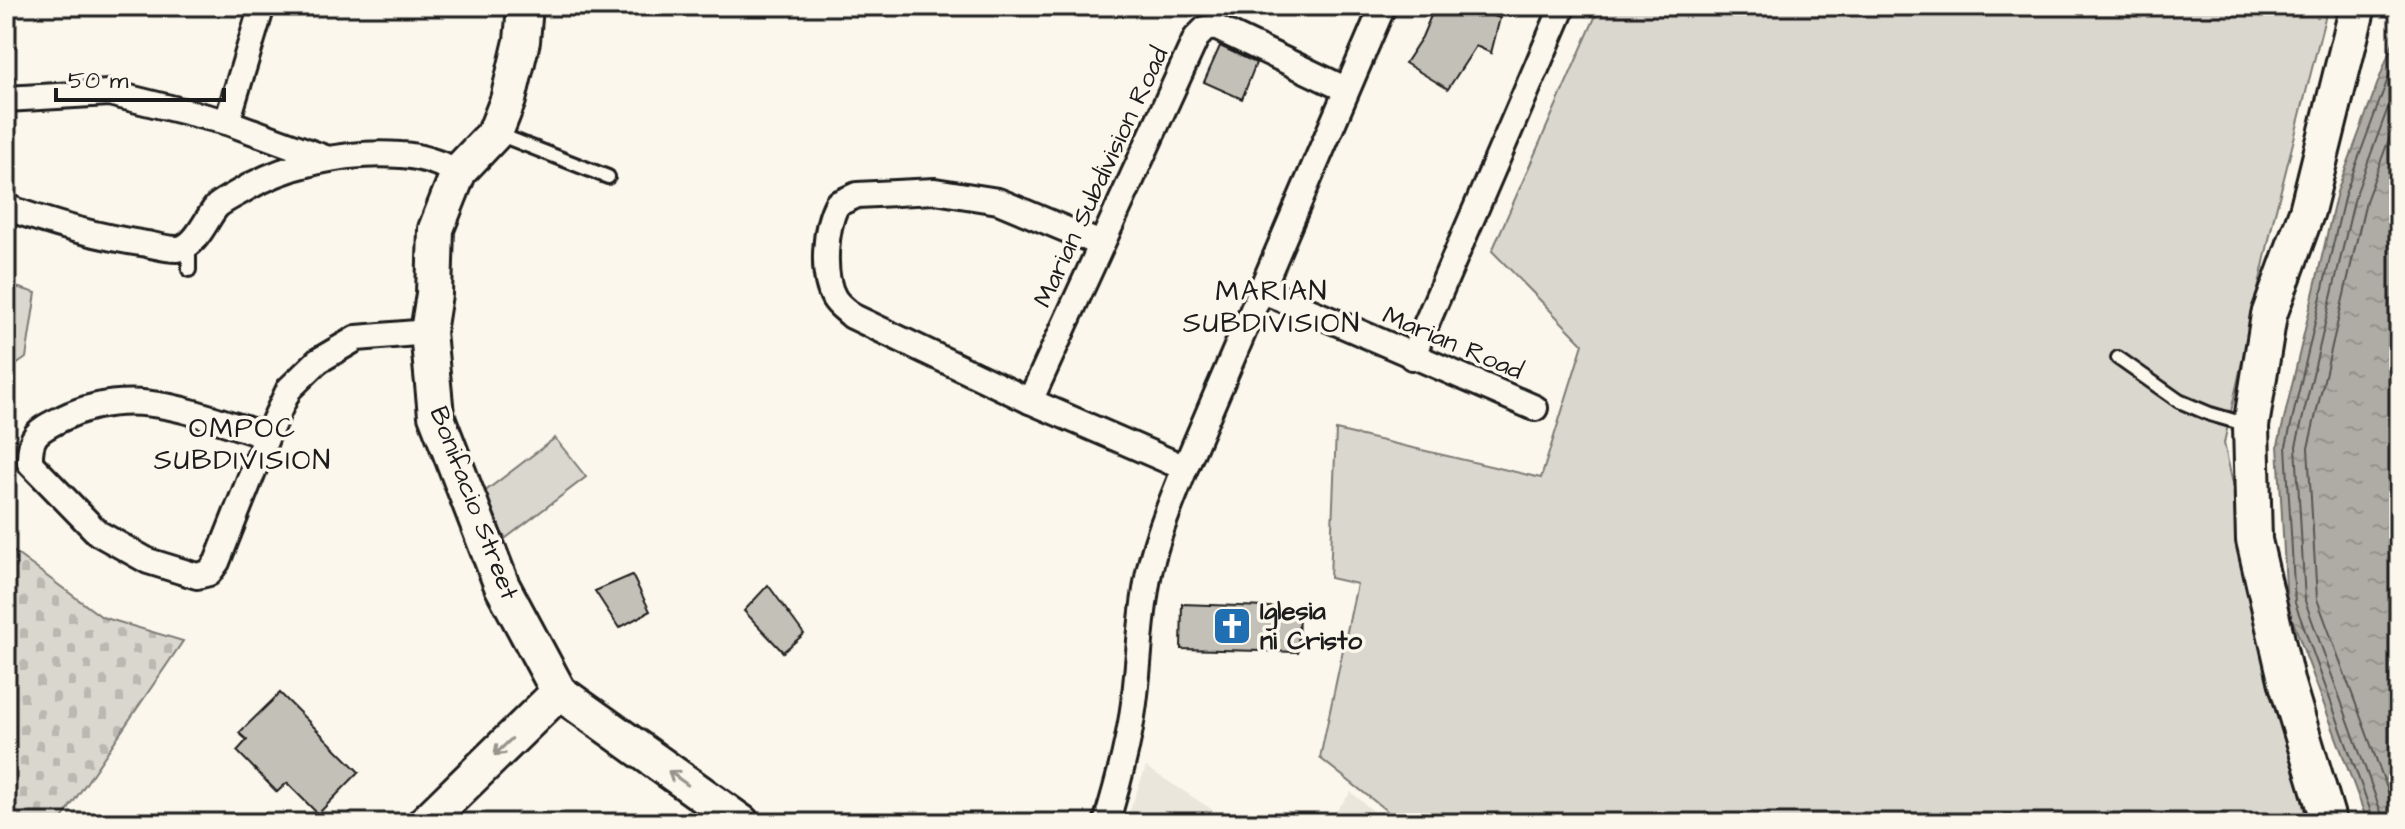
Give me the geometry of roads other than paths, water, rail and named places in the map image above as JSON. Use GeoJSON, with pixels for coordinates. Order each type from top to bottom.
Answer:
{"type":"FeatureCollection","features":[{"type":"Feature","properties":{"kind":"street"},"geometry":{"type":"LineString","coordinates":[[227,122],[262,6]]}},
{"type":"Feature","properties":{"kind":"street","name":"Bonifacio Street"},"geometry":{"type":"LineString","coordinates":[[525,6],[522,41],[512,85],[495,133],[459,171],[436,229],[434,294],[428,332],[436,415],[502,586],[559,692],[742,823]]}},
{"type":"Feature","properties":{"kind":"street"},"geometry":{"type":"LineString","coordinates":[[1106,823],[1119,781],[1134,701],[1140,627],[1159,538],[1185,468],[1383,6]]}},
{"type":"Feature","properties":{"kind":"street"},"geometry":{"type":"LineString","coordinates":[[1412,357],[1563,6]]}},
{"type":"Feature","properties":{"kind":"street"},"geometry":{"type":"LineString","coordinates":[[2329,823],[2287,684],[2254,540],[2251,426],[2269,315],[2307,211],[2358,6]]}},
{"type":"Feature","properties":{"kind":"street","name":"Marian Subdivision Road"},"geometry":{"type":"LineString","coordinates":[[1030,401],[1196,38],[1205,29],[1215,27],[1345,89]]}},
{"type":"Feature","properties":{"kind":"street"},"geometry":{"type":"LineString","coordinates":[[6,99],[109,93],[227,122],[328,159]]}},
{"type":"Feature","properties":{"kind":"street"},"geometry":{"type":"LineString","coordinates":[[6,207],[40,220],[124,241],[179,249],[189,244],[219,205],[228,199],[267,177],[328,159],[375,154],[403,155],[459,171]]}},
{"type":"Feature","properties":{"kind":"street"},"geometry":{"type":"LineString","coordinates":[[1101,244],[998,201],[935,191],[857,195],[837,204],[826,231],[829,288],[836,302],[852,316],[1030,401],[1185,468]]}},
{"type":"Feature","properties":{"kind":"street","name":"Marian Road"},"geometry":{"type":"LineString","coordinates":[[1261,290],[1535,408]]}},
{"type":"Feature","properties":{"kind":"street"},"geometry":{"type":"LineString","coordinates":[[267,436],[151,402],[114,403],[85,407],[39,430],[29,447],[30,463],[98,533],[148,561],[197,576],[209,573],[217,562],[289,389],[318,361],[357,338],[428,332]]}},
{"type":"Feature","properties":{"kind":"street"},"geometry":{"type":"LineString","coordinates":[[425,823],[559,692]]}},
{"type":"Feature","properties":{"kind":"lane"},"geometry":{"type":"LineString","coordinates":[[495,133],[608,177]]}},
{"type":"Feature","properties":{"kind":"lane"},"geometry":{"type":"LineString","coordinates":[[189,244],[189,270]]}},
{"type":"Feature","properties":{"kind":"lane"},"geometry":{"type":"LineString","coordinates":[[2118,358],[2179,401],[2251,426]]}},
{"type":"Feature","properties":{"kind":"water"},"geometry":{"type":"Polygon","coordinates":[[[2399,26],[2399,823],[2368,823],[2287,605],[2278,445],[2337,192],[2399,26]]]}},
{"type":"Feature","properties":{"kind":"place","name":"Iglesia ni Cristo"},"geometry":{"type":"Point","coordinates":[1232,626]}},
{"type":"Feature","properties":{"kind":"district","name":"MARIAN SUBDIVISION"},"geometry":{"type":"Point","coordinates":[1272,307]}},
{"type":"Feature","properties":{"kind":"district","name":"OMPOC SUBDIVISION"},"geometry":{"type":"Point","coordinates":[243,444]}}]}
